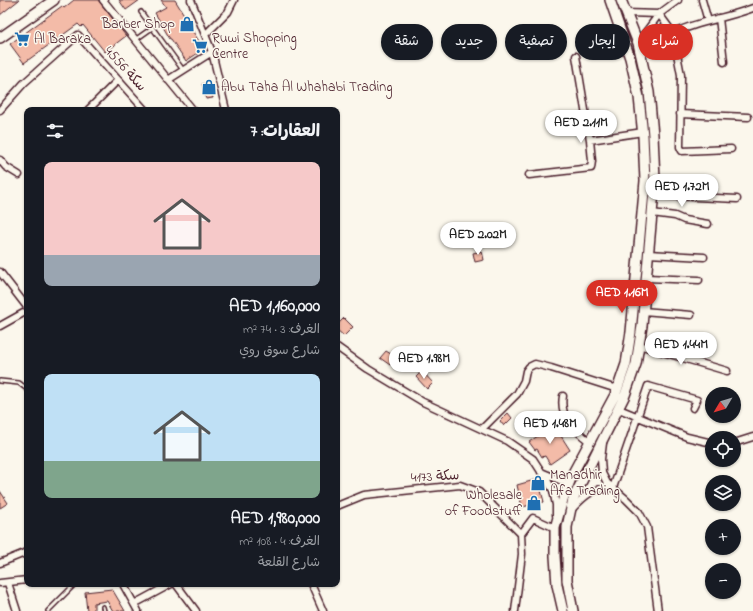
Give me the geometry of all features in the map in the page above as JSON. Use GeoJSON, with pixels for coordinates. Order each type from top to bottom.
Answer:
{"type":"FeatureCollection","features":[{"type":"Feature","properties":{"kind":"main road"},"geometry":{"type":"LineString","coordinates":[[563,611],[557,585],[555,528],[569,484],[617,389],[626,364],[631,332],[646,181],[639,97],[630,58],[610,0]]}},
{"type":"Feature","properties":{"kind":"main road"},"geometry":{"type":"LineString","coordinates":[[620,0],[638,43]]}},
{"type":"Feature","properties":{"kind":"main road"},"geometry":{"type":"LineString","coordinates":[[0,38],[50,1]]}},
{"type":"Feature","properties":{"kind":"main road"},"geometry":{"type":"LineString","coordinates":[[573,611],[567,580],[567,527],[570,510],[573,499],[626,395],[634,369],[639,345],[655,180],[650,92],[642,60]]}},
{"type":"Feature","properties":{"kind":"street"},"geometry":{"type":"LineString","coordinates":[[103,0],[190,107]]}},
{"type":"Feature","properties":{"kind":"street"},"geometry":{"type":"LineString","coordinates":[[191,0],[212,52],[225,107]]}},
{"type":"Feature","properties":{"kind":"street"},"geometry":{"type":"LineString","coordinates":[[206,35],[228,12],[234,0]]}},
{"type":"Feature","properties":{"kind":"street"},"geometry":{"type":"LineString","coordinates":[[652,24],[659,14],[678,0]]}},
{"type":"Feature","properties":{"kind":"street"},"geometry":{"type":"LineString","coordinates":[[702,0],[708,21]]}},
{"type":"Feature","properties":{"kind":"street"},"geometry":{"type":"LineString","coordinates":[[693,25],[737,14],[753,8]]}},
{"type":"Feature","properties":{"kind":"street"},"geometry":{"type":"LineString","coordinates":[[626,13],[659,14]]}},
{"type":"Feature","properties":{"kind":"street"},"geometry":{"type":"LineString","coordinates":[[659,14],[666,24]]}},
{"type":"Feature","properties":{"kind":"street"},"geometry":{"type":"LineString","coordinates":[[718,18],[724,62]]}},
{"type":"Feature","properties":{"kind":"street","name":"سكة 4556"},"geometry":{"type":"LineString","coordinates":[[0,110],[24,83],[78,35],[142,107]]}},
{"type":"Feature","properties":{"kind":"street"},"geometry":{"type":"LineString","coordinates":[[168,80],[212,52]]}},
{"type":"Feature","properties":{"kind":"street"},"geometry":{"type":"LineString","coordinates":[[529,175],[591,168],[592,161],[590,140],[577,60]]}},
{"type":"Feature","properties":{"kind":"street"},"geometry":{"type":"LineString","coordinates":[[678,60],[681,75],[680,147],[682,151],[731,149]]}},
{"type":"Feature","properties":{"kind":"street"},"geometry":{"type":"LineString","coordinates":[[91,107],[118,80]]}},
{"type":"Feature","properties":{"kind":"street"},"geometry":{"type":"LineString","coordinates":[[680,114],[748,117]]}},
{"type":"Feature","properties":{"kind":"street"},"geometry":{"type":"LineString","coordinates":[[590,140],[643,132]]}},
{"type":"Feature","properties":{"kind":"street"},"geometry":{"type":"LineString","coordinates":[[0,160],[19,176]]}},
{"type":"Feature","properties":{"kind":"street"},"geometry":{"type":"LineString","coordinates":[[654,195],[737,199]]}},
{"type":"Feature","properties":{"kind":"street"},"geometry":{"type":"LineString","coordinates":[[652,213],[676,216],[684,220],[708,224]]}},
{"type":"Feature","properties":{"kind":"street"},"geometry":{"type":"LineString","coordinates":[[648,254],[704,257]]}},
{"type":"Feature","properties":{"kind":"street"},"geometry":{"type":"LineString","coordinates":[[0,272],[24,303]]}},
{"type":"Feature","properties":{"kind":"street"},"geometry":{"type":"LineString","coordinates":[[646,278],[699,280]]}},
{"type":"Feature","properties":{"kind":"street"},"geometry":{"type":"LineString","coordinates":[[643,312],[691,315]]}},
{"type":"Feature","properties":{"kind":"street"},"geometry":{"type":"LineString","coordinates":[[0,326],[24,313]]}},
{"type":"Feature","properties":{"kind":"street"},"geometry":{"type":"LineString","coordinates":[[639,345],[728,371]]}},
{"type":"Feature","properties":{"kind":"street"},"geometry":{"type":"LineString","coordinates":[[340,349],[368,369],[423,402],[507,441],[533,459],[553,490],[556,505],[555,528],[533,518],[521,534],[522,554],[515,611]]}},
{"type":"Feature","properties":{"kind":"street"},"geometry":{"type":"LineString","coordinates":[[482,429],[517,394],[524,381],[526,371],[529,367],[535,364],[617,389]]}},
{"type":"Feature","properties":{"kind":"street"},"geometry":{"type":"LineString","coordinates":[[613,488],[648,386],[697,400],[694,408]]}},
{"type":"Feature","properties":{"kind":"street"},"geometry":{"type":"LineString","coordinates":[[563,396],[562,409],[566,419],[577,432],[590,442]]}},
{"type":"Feature","properties":{"kind":"street"},"geometry":{"type":"LineString","coordinates":[[618,409],[687,437],[705,441]]}},
{"type":"Feature","properties":{"kind":"street"},"geometry":{"type":"LineString","coordinates":[[604,437],[601,459],[602,474],[608,483],[639,512],[647,527],[658,611]]}},
{"type":"Feature","properties":{"kind":"street"},"geometry":{"type":"LineString","coordinates":[[741,441],[753,437]]}},
{"type":"Feature","properties":{"kind":"street"},"geometry":{"type":"LineString","coordinates":[[541,472],[569,484]]}},
{"type":"Feature","properties":{"kind":"street","name":"سكة 4173"},"geometry":{"type":"LineString","coordinates":[[340,505],[364,495],[460,485],[479,492],[521,534]]}},
{"type":"Feature","properties":{"kind":"street"},"geometry":{"type":"LineString","coordinates":[[570,510],[596,489],[604,487],[613,488]]}},
{"type":"Feature","properties":{"kind":"street"},"geometry":{"type":"LineString","coordinates":[[0,563],[24,553]]}},
{"type":"Feature","properties":{"kind":"street"},"geometry":{"type":"LineString","coordinates":[[0,583],[24,580]]}},
{"type":"Feature","properties":{"kind":"street"},"geometry":{"type":"LineString","coordinates":[[8,582],[17,611]]}},
{"type":"Feature","properties":{"kind":"street"},"geometry":{"type":"LineString","coordinates":[[125,587],[138,611]]}},
{"type":"Feature","properties":{"kind":"street"},"geometry":{"type":"LineString","coordinates":[[134,604],[165,587]]}},
{"type":"Feature","properties":{"kind":"street"},"geometry":{"type":"LineString","coordinates":[[178,587],[196,611]]}},
{"type":"Feature","properties":{"kind":"street"},"geometry":{"type":"LineString","coordinates":[[312,587],[323,611]]}},
{"type":"Feature","properties":{"kind":"lane"},"geometry":{"type":"LineString","coordinates":[[141,12],[183,70]]}},
{"type":"Feature","properties":{"kind":"lane"},"geometry":{"type":"LineString","coordinates":[[135,40],[152,28]]}},
{"type":"Feature","properties":{"kind":"lane"},"geometry":{"type":"LineString","coordinates":[[0,381],[19,383],[24,387]]}},
{"type":"Feature","properties":{"kind":"lane"},"geometry":{"type":"LineString","coordinates":[[48,611],[72,587]]}},
{"type":"Feature","properties":{"kind":"building"},"geometry":{"type":"Polygon","coordinates":[[[0,0],[19,0],[0,15],[0,0]]]}},
{"type":"Feature","properties":{"kind":"building"},"geometry":{"type":"Polygon","coordinates":[[[74,0],[98,0],[126,36],[105,52],[83,25],[81,27],[78,24],[24,63],[10,44],[62,6],[64,8],[74,0]]]}},
{"type":"Feature","properties":{"kind":"building"},"geometry":{"type":"Polygon","coordinates":[[[119,0],[140,0],[126,10],[119,0]]]}},
{"type":"Feature","properties":{"kind":"building"},"geometry":{"type":"Polygon","coordinates":[[[161,0],[175,0],[204,49],[186,61],[170,39],[155,13],[166,7],[161,0]]]}},
{"type":"Feature","properties":{"kind":"building"},"geometry":{"type":"Polygon","coordinates":[[[209,82],[213,98],[206,99],[202,84],[209,82]]]}},
{"type":"Feature","properties":{"kind":"building"},"geometry":{"type":"Polygon","coordinates":[[[482,251],[484,260],[475,262],[473,253],[482,251]]]}},
{"type":"Feature","properties":{"kind":"building"},"geometry":{"type":"Polygon","coordinates":[[[344,318],[353,327],[344,336],[340,333],[340,322],[344,318]]]}},
{"type":"Feature","properties":{"kind":"building"},"geometry":{"type":"Polygon","coordinates":[[[386,351],[396,357],[390,365],[380,358],[386,351]]]}},
{"type":"Feature","properties":{"kind":"building"},"geometry":{"type":"Polygon","coordinates":[[[422,371],[433,383],[427,389],[416,377],[422,371]]]}},
{"type":"Feature","properties":{"kind":"building"},"geometry":{"type":"Polygon","coordinates":[[[508,413],[512,418],[504,426],[500,421],[508,413]]]}},
{"type":"Feature","properties":{"kind":"building"},"geometry":{"type":"Polygon","coordinates":[[[554,425],[570,450],[550,464],[545,456],[542,457],[537,449],[535,450],[529,442],[554,425]]]}},
{"type":"Feature","properties":{"kind":"building"},"geometry":{"type":"Polygon","coordinates":[[[538,479],[544,502],[522,507],[517,485],[538,479]]]}},
{"type":"Feature","properties":{"kind":"building"},"geometry":{"type":"Polygon","coordinates":[[[0,491],[8,503],[0,508],[0,491]]]}},
{"type":"Feature","properties":{"kind":"building"},"geometry":{"type":"Polygon","coordinates":[[[112,589],[125,611],[113,611],[107,601],[94,603],[94,611],[87,611],[85,592],[112,589]]]}},
{"type":"Feature","properties":{"kind":"place","name":"Barber Shop"},"geometry":{"type":"Point","coordinates":[187,24]}},
{"type":"Feature","properties":{"kind":"place","name":"Al Baraka"},"geometry":{"type":"Point","coordinates":[22,39]}},
{"type":"Feature","properties":{"kind":"place","name":"Ruwi Shopping Centre"},"geometry":{"type":"Point","coordinates":[200,46]}},
{"type":"Feature","properties":{"kind":"place","name":"Abu Taha Al Whahabi Trading"},"geometry":{"type":"Point","coordinates":[209,87]}},
{"type":"Feature","properties":{"kind":"place","name":"Manadhir Afa Trading"},"geometry":{"type":"Point","coordinates":[538,483]}},
{"type":"Feature","properties":{"kind":"place","name":"Wholesale of Foodstuff"},"geometry":{"type":"Point","coordinates":[534,503]}}]}
